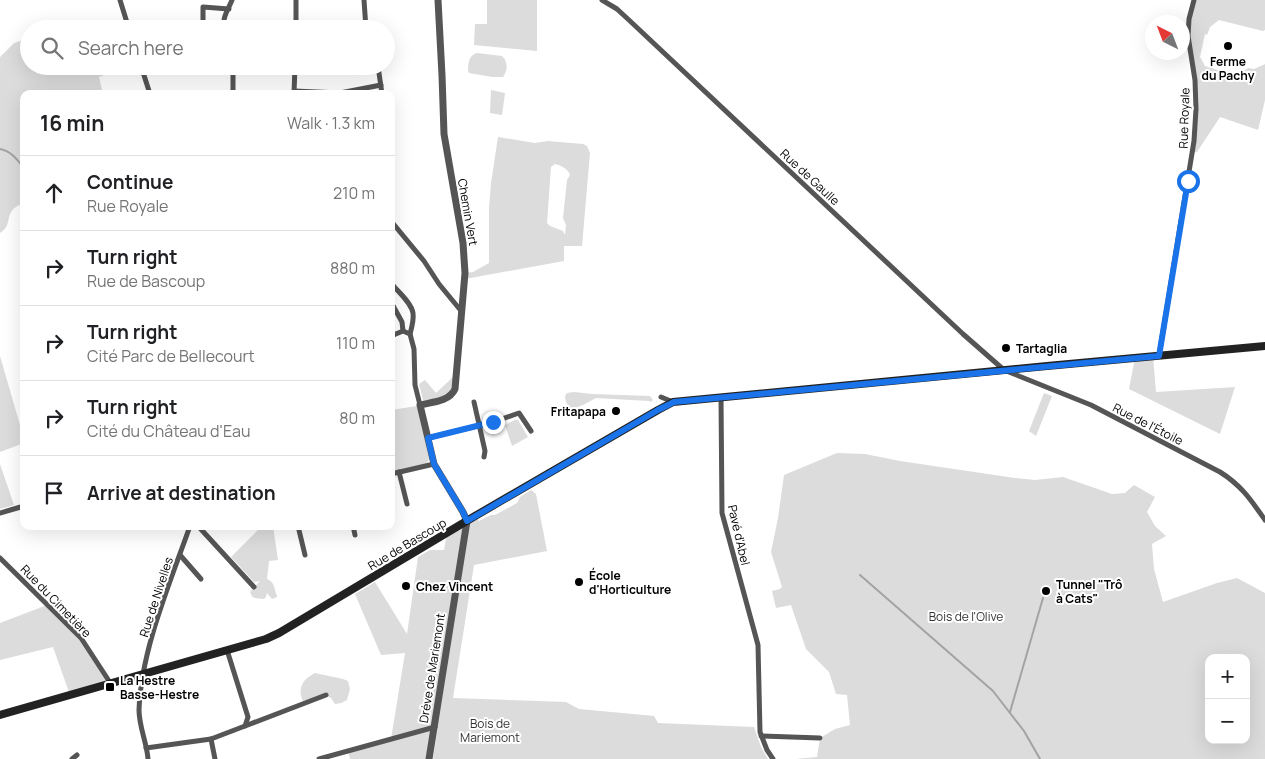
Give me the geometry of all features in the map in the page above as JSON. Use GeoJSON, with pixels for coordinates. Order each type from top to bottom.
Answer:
{"type":"FeatureCollection","features":[{"type":"Feature","properties":{"kind":"main road","name":"Rue de Bascoup"},"geometry":{"type":"LineString","coordinates":[[0,715],[266,639],[279,633],[467,521],[674,402],[1265,346]]}},
{"type":"Feature","properties":{"kind":"street"},"geometry":{"type":"LineString","coordinates":[[120,0],[127,20]]}},
{"type":"Feature","properties":{"kind":"street"},"geometry":{"type":"LineString","coordinates":[[224,20],[232,0]]}},
{"type":"Feature","properties":{"kind":"street"},"geometry":{"type":"LineString","coordinates":[[296,0],[296,20]]}},
{"type":"Feature","properties":{"kind":"street"},"geometry":{"type":"LineString","coordinates":[[364,0],[365,20]]}},
{"type":"Feature","properties":{"kind":"street","name":"Chemin Vert"},"geometry":{"type":"LineString","coordinates":[[420,405],[446,399],[454,392],[465,273],[464,251],[444,134],[438,0]]}},
{"type":"Feature","properties":{"kind":"street","name":"Rue de Gaulle"},"geometry":{"type":"LineString","coordinates":[[602,0],[630,21],[963,334],[1004,370]]}},
{"type":"Feature","properties":{"kind":"street","name":"Rue Royale"},"geometry":{"type":"LineString","coordinates":[[1159,356],[1195,133],[1195,80],[1188,36],[1189,19],[1194,0]]}},
{"type":"Feature","properties":{"kind":"street"},"geometry":{"type":"LineString","coordinates":[[203,20],[203,8],[228,9]]}},
{"type":"Feature","properties":{"kind":"street"},"geometry":{"type":"LineString","coordinates":[[144,75],[149,90]]}},
{"type":"Feature","properties":{"kind":"street"},"geometry":{"type":"LineString","coordinates":[[232,75],[232,90]]}},
{"type":"Feature","properties":{"kind":"street"},"geometry":{"type":"LineString","coordinates":[[294,90],[295,75]]}},
{"type":"Feature","properties":{"kind":"street"},"geometry":{"type":"LineString","coordinates":[[379,75],[381,90]]}},
{"type":"Feature","properties":{"kind":"street"},"geometry":{"type":"LineString","coordinates":[[355,90],[380,85]]}},
{"type":"Feature","properties":{"kind":"street"},"geometry":{"type":"LineString","coordinates":[[395,226],[462,312]]}},
{"type":"Feature","properties":{"kind":"street"},"geometry":{"type":"LineString","coordinates":[[395,288],[413,312],[410,334],[414,349],[415,385],[434,464],[467,521]]}},
{"type":"Feature","properties":{"kind":"street"},"geometry":{"type":"LineString","coordinates":[[395,309],[402,322],[403,331]]}},
{"type":"Feature","properties":{"kind":"street"},"geometry":{"type":"LineString","coordinates":[[395,334],[403,331],[410,334]]}},
{"type":"Feature","properties":{"kind":"street","name":"Rue de l'Étoile"},"geometry":{"type":"LineString","coordinates":[[1004,370],[1091,406],[1220,472],[1245,492],[1265,520]]}},
{"type":"Feature","properties":{"kind":"street"},"geometry":{"type":"LineString","coordinates":[[661,397],[674,402]]}},
{"type":"Feature","properties":{"kind":"street","name":"Pavé d'Abel"},"geometry":{"type":"LineString","coordinates":[[721,397],[722,513],[758,645],[761,736]]}},
{"type":"Feature","properties":{"kind":"street"},"geometry":{"type":"LineString","coordinates":[[474,402],[485,451],[484,457]]}},
{"type":"Feature","properties":{"kind":"street"},"geometry":{"type":"LineString","coordinates":[[428,438],[493,422],[518,413],[531,431]]}},
{"type":"Feature","properties":{"kind":"street"},"geometry":{"type":"LineString","coordinates":[[395,473],[434,464]]}},
{"type":"Feature","properties":{"kind":"street"},"geometry":{"type":"LineString","coordinates":[[399,472],[407,504]]}},
{"type":"Feature","properties":{"kind":"street"},"geometry":{"type":"LineString","coordinates":[[0,513],[20,507]]}},
{"type":"Feature","properties":{"kind":"street","name":"Drève de Mariemont"},"geometry":{"type":"LineString","coordinates":[[430,759],[467,521]]}},
{"type":"Feature","properties":{"kind":"street","name":"Rue de Nivelles"},"geometry":{"type":"LineString","coordinates":[[149,759],[139,717],[142,675],[159,615],[189,530]]}},
{"type":"Feature","properties":{"kind":"street"},"geometry":{"type":"LineString","coordinates":[[202,530],[254,587]]}},
{"type":"Feature","properties":{"kind":"street"},"geometry":{"type":"LineString","coordinates":[[299,530],[305,555]]}},
{"type":"Feature","properties":{"kind":"street"},"geometry":{"type":"LineString","coordinates":[[354,530],[355,535]]}},
{"type":"Feature","properties":{"kind":"street"},"geometry":{"type":"LineString","coordinates":[[180,555],[201,578]]}},
{"type":"Feature","properties":{"kind":"street","name":"Rue du Cimetière"},"geometry":{"type":"LineString","coordinates":[[0,558],[81,638],[111,684]]}},
{"type":"Feature","properties":{"kind":"street"},"geometry":{"type":"LineString","coordinates":[[227,650],[248,717],[245,726]]}},
{"type":"Feature","properties":{"kind":"street"},"geometry":{"type":"LineString","coordinates":[[146,748],[211,739],[326,695]]}},
{"type":"Feature","properties":{"kind":"street"},"geometry":{"type":"LineString","coordinates":[[319,759],[434,727]]}},
{"type":"Feature","properties":{"kind":"street"},"geometry":{"type":"LineString","coordinates":[[774,759],[767,750],[761,736],[820,738]]}},
{"type":"Feature","properties":{"kind":"street"},"geometry":{"type":"LineString","coordinates":[[211,739],[215,759]]}},
{"type":"Feature","properties":{"kind":"street"},"geometry":{"type":"LineString","coordinates":[[72,759],[77,755]]}},
{"type":"Feature","properties":{"kind":"green space"},"geometry":{"type":"Polygon","coordinates":[[[487,0],[537,0],[537,51],[474,45],[475,24],[487,24],[487,0]]]}},
{"type":"Feature","properties":{"kind":"green space"},"geometry":{"type":"Polygon","coordinates":[[[1194,0],[1265,0],[1265,30],[1219,20],[1210,27],[1207,35],[1205,34],[1200,57],[1205,66],[1237,76],[1248,68],[1254,69],[1265,64],[1265,100],[1258,130],[1220,117],[1197,152],[1193,153],[1196,109],[1190,53],[1190,15],[1194,0]]]}},
{"type":"Feature","properties":{"kind":"green space"},"geometry":{"type":"Polygon","coordinates":[[[20,41],[20,75],[104,75],[99,77],[102,90],[20,90],[20,205],[10,214],[7,226],[0,233],[0,57],[14,43],[20,41]]]}},
{"type":"Feature","properties":{"kind":"green space"},"geometry":{"type":"Polygon","coordinates":[[[477,53],[502,56],[507,66],[503,77],[469,73],[469,60],[477,53]]]}},
{"type":"Feature","properties":{"kind":"green space"},"geometry":{"type":"Polygon","coordinates":[[[491,90],[505,93],[502,115],[490,113],[491,90]]]}},
{"type":"Feature","properties":{"kind":"green space"},"geometry":{"type":"Polygon","coordinates":[[[498,137],[535,143],[548,141],[587,146],[590,153],[582,246],[564,246],[564,261],[465,279],[465,273],[473,272],[489,263],[491,183],[498,137]],[[555,164],[551,167],[547,223],[563,231],[565,235],[566,225],[563,218],[567,180],[570,175],[566,169],[555,164]]]}},
{"type":"Feature","properties":{"kind":"green space"},"geometry":{"type":"Polygon","coordinates":[[[0,356],[20,425],[20,444],[0,452],[0,356]]]}},
{"type":"Feature","properties":{"kind":"green space"},"geometry":{"type":"Polygon","coordinates":[[[1153,356],[1156,392],[1235,387],[1220,434],[1129,389],[1135,358],[1153,356]]]}},
{"type":"Feature","properties":{"kind":"green space"},"geometry":{"type":"Polygon","coordinates":[[[454,376],[451,389],[445,396],[437,399],[423,400],[419,384],[425,380],[436,393],[454,376]]]}},
{"type":"Feature","properties":{"kind":"green space"},"geometry":{"type":"Polygon","coordinates":[[[567,393],[650,396],[653,400],[651,402],[596,398],[572,409],[567,404],[565,396],[567,393]]]}},
{"type":"Feature","properties":{"kind":"green space"},"geometry":{"type":"Polygon","coordinates":[[[1044,393],[1052,396],[1036,436],[1029,431],[1044,393]]]}},
{"type":"Feature","properties":{"kind":"green space"},"geometry":{"type":"Polygon","coordinates":[[[417,406],[429,459],[427,463],[395,471],[395,409],[417,406]]]}},
{"type":"Feature","properties":{"kind":"green space"},"geometry":{"type":"Polygon","coordinates":[[[518,420],[528,437],[512,446],[505,425],[518,420]]]}},
{"type":"Feature","properties":{"kind":"green space","name":"Bois de l'Olive"},"geometry":{"type":"Polygon","coordinates":[[[837,453],[865,454],[1015,478],[1035,480],[1063,477],[1112,494],[1125,493],[1134,485],[1155,497],[1147,512],[1155,526],[1166,536],[1152,544],[1154,569],[1163,602],[1237,578],[1265,593],[1265,759],[795,759],[817,757],[820,738],[835,729],[850,725],[847,695],[836,694],[829,672],[806,649],[791,605],[776,608],[772,591],[782,587],[771,552],[784,475],[837,453]]]}},
{"type":"Feature","properties":{"kind":"green space"},"geometry":{"type":"Polygon","coordinates":[[[0,464],[14,505],[0,509],[0,464]]]}},
{"type":"Feature","properties":{"kind":"green space","name":"Bois de Mariemont"},"geometry":{"type":"Polygon","coordinates":[[[531,490],[536,494],[547,551],[474,565],[453,698],[566,702],[579,709],[654,716],[658,723],[754,727],[761,747],[768,759],[433,759],[438,726],[429,759],[350,759],[348,751],[391,739],[405,653],[381,655],[355,594],[375,582],[407,634],[418,557],[430,550],[444,550],[447,533],[475,516],[479,521],[495,515],[517,503],[520,497],[531,490]]]}},
{"type":"Feature","properties":{"kind":"green space"},"geometry":{"type":"Polygon","coordinates":[[[258,530],[274,530],[278,560],[269,561],[267,579],[273,584],[277,597],[272,599],[267,593],[264,599],[253,597],[250,592],[260,581],[254,582],[231,557],[258,530]]]}},
{"type":"Feature","properties":{"kind":"green space"},"geometry":{"type":"Polygon","coordinates":[[[47,605],[74,631],[111,684],[70,695],[53,647],[0,660],[0,623],[47,605]]]}},
{"type":"Feature","properties":{"kind":"green space"},"geometry":{"type":"Polygon","coordinates":[[[315,673],[348,681],[350,689],[347,700],[335,704],[326,695],[303,701],[301,696],[302,684],[315,673]]]}},
{"type":"Feature","properties":{"kind":"waterway"},"geometry":{"type":"LineString","coordinates":[[0,149],[11,154],[20,164]]}},
{"type":"Feature","properties":{"kind":"waterway"},"geometry":{"type":"LineString","coordinates":[[860,575],[993,691],[1024,731],[1040,759]]}},
{"type":"Feature","properties":{"kind":"waterway"},"geometry":{"type":"LineString","coordinates":[[1010,712],[1043,598]]}},
{"type":"Feature","properties":{"kind":"place","name":"Ferme du Pachy"},"geometry":{"type":"Point","coordinates":[1228,46]}},
{"type":"Feature","properties":{"kind":"place","name":"Tartaglia"},"geometry":{"type":"Point","coordinates":[1006,348]}},
{"type":"Feature","properties":{"kind":"place","name":"Fritapapa"},"geometry":{"type":"Point","coordinates":[616,411]}},
{"type":"Feature","properties":{"kind":"place","name":"École d'Horticulture"},"geometry":{"type":"Point","coordinates":[579,582]}},
{"type":"Feature","properties":{"kind":"place","name":"Chez Vincent"},"geometry":{"type":"Point","coordinates":[406,586]}},
{"type":"Feature","properties":{"kind":"place","name":"Tunnel \"Trô à Cats\""},"geometry":{"type":"Point","coordinates":[1046,591]}},
{"type":"Feature","properties":{"kind":"place","name":"La Hestre Basse-Hestre"},"geometry":{"type":"Point","coordinates":[110,687]}},
{"type":"Feature","properties":{"kind":"route"},"geometry":{"type":"LineString","coordinates":[[493,422],[428,438],[434,464],[467,521],[674,402],[1159,356],[1188,181]]}}]}
